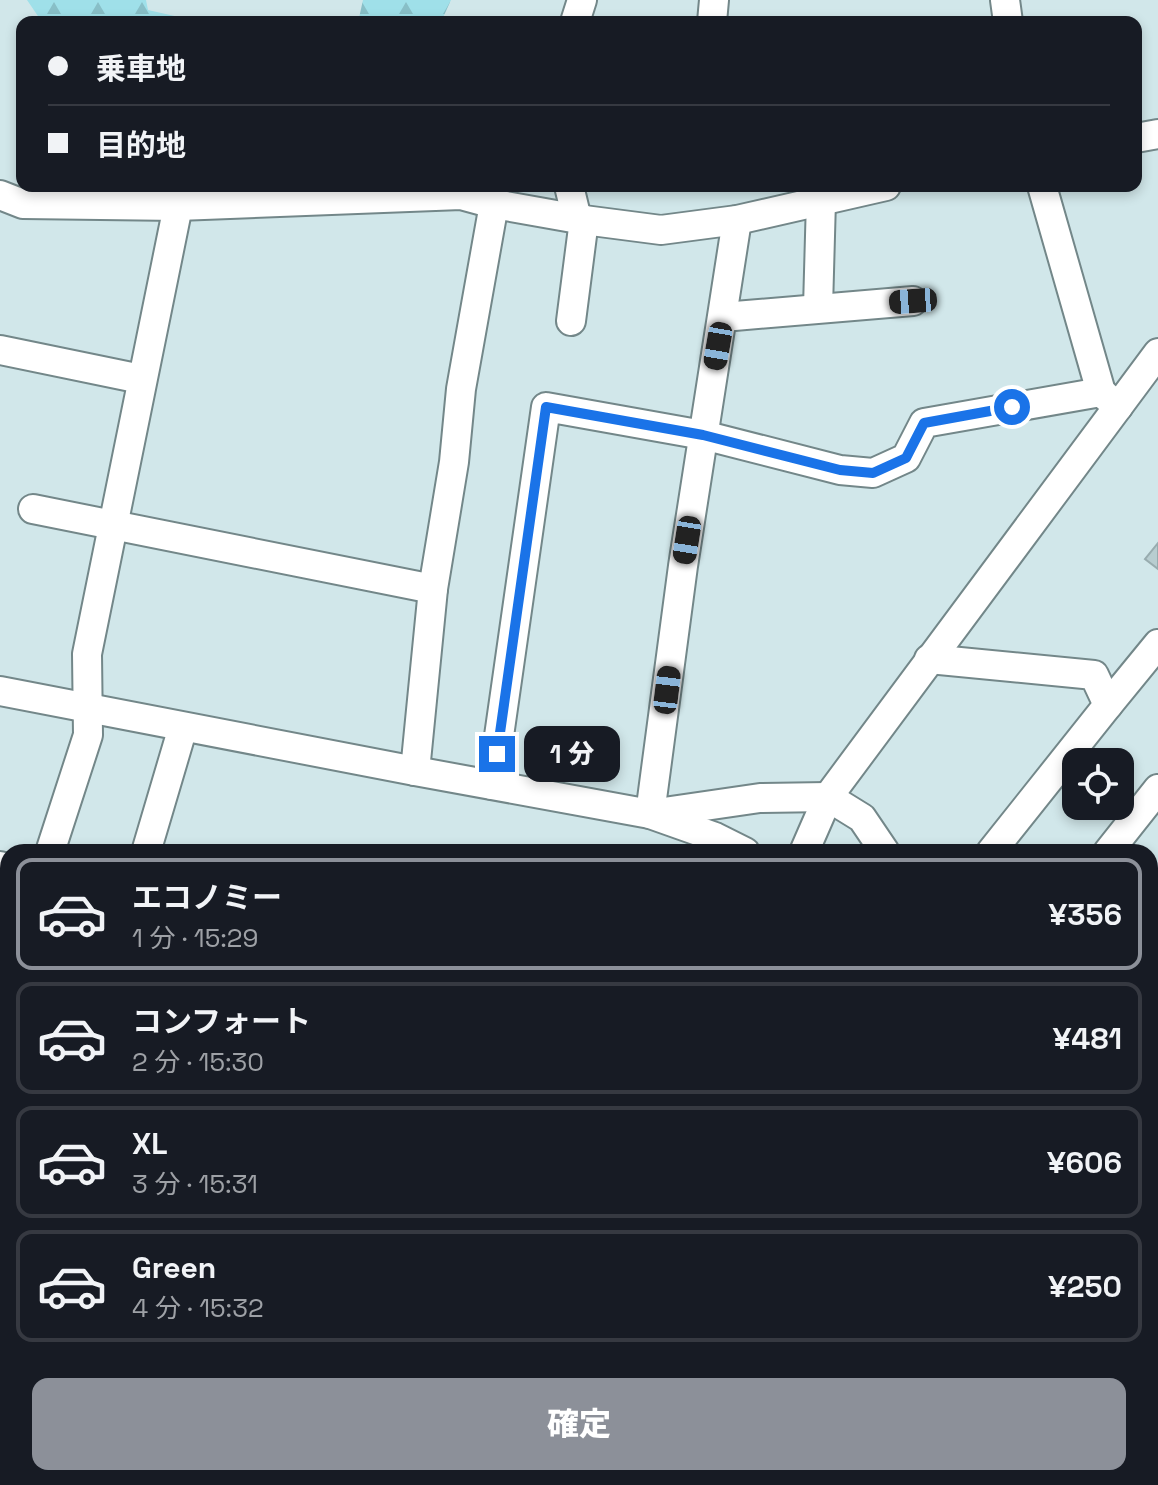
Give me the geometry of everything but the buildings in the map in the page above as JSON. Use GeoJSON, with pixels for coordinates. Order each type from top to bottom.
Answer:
{"type":"FeatureCollection","features":[{"type":"Feature","properties":{"kind":"street"},"geometry":{"type":"LineString","coordinates":[[571,192],[581,219],[571,321]]}},
{"type":"Feature","properties":{"kind":"street"},"geometry":{"type":"LineString","coordinates":[[0,195],[23,204],[178,206],[461,195],[494,204],[661,230],[737,220],[814,196],[843,192]]}},
{"type":"Feature","properties":{"kind":"street"},"geometry":{"type":"LineString","coordinates":[[1044,192],[1110,400]]}},
{"type":"Feature","properties":{"kind":"street"},"geometry":{"type":"LineString","coordinates":[[814,196],[818,308]]}},
{"type":"Feature","properties":{"kind":"street"},"geometry":{"type":"LineString","coordinates":[[415,771],[433,589],[454,462],[461,389],[494,204]]}},
{"type":"Feature","properties":{"kind":"street"},"geometry":{"type":"LineString","coordinates":[[53,844],[88,735],[87,654],[178,206]]}},
{"type":"Feature","properties":{"kind":"street"},"geometry":{"type":"LineString","coordinates":[[650,814],[703,435],[737,220]]}},
{"type":"Feature","properties":{"kind":"street"},"geometry":{"type":"LineString","coordinates":[[723,317],[913,301]]}},
{"type":"Feature","properties":{"kind":"street"},"geometry":{"type":"LineString","coordinates":[[0,350],[141,379]]}},
{"type":"Feature","properties":{"kind":"street"},"geometry":{"type":"LineString","coordinates":[[807,844],[828,797],[929,659],[1110,400],[1158,353]]}},
{"type":"Feature","properties":{"kind":"street"},"geometry":{"type":"LineString","coordinates":[[492,785],[546,407],[703,435],[840,470],[873,473],[906,458],[924,423],[1110,400]]}},
{"type":"Feature","properties":{"kind":"street"},"geometry":{"type":"LineString","coordinates":[[33,509],[433,589]]}},
{"type":"Feature","properties":{"kind":"street"},"geometry":{"type":"LineString","coordinates":[[995,844],[1158,644]]}},
{"type":"Feature","properties":{"kind":"street"},"geometry":{"type":"LineString","coordinates":[[929,659],[1094,675],[1108,705]]}},
{"type":"Feature","properties":{"kind":"street"},"geometry":{"type":"LineString","coordinates":[[0,691],[650,814],[729,844]]}},
{"type":"Feature","properties":{"kind":"street"},"geometry":{"type":"LineString","coordinates":[[148,844],[183,727]]}},
{"type":"Feature","properties":{"kind":"street"},"geometry":{"type":"LineString","coordinates":[[1114,844],[1158,789]]}},
{"type":"Feature","properties":{"kind":"street"},"geometry":{"type":"LineString","coordinates":[[650,814],[760,798],[828,797],[862,818],[880,844]]}},
{"type":"Feature","properties":{"kind":"green space"},"geometry":{"type":"Polygon","coordinates":[[[27,0],[146,0],[148,10],[174,16],[38,16],[27,0]]]}},
{"type":"Feature","properties":{"kind":"green space"},"geometry":{"type":"Polygon","coordinates":[[[363,0],[451,0],[444,16],[359,16],[363,0]]]}},
{"type":"Feature","properties":{"kind":"route"},"geometry":{"type":"LineString","coordinates":[[497,754],[546,407],[703,435],[840,470],[873,473],[906,458],[924,423],[1012,407]]}}]}
